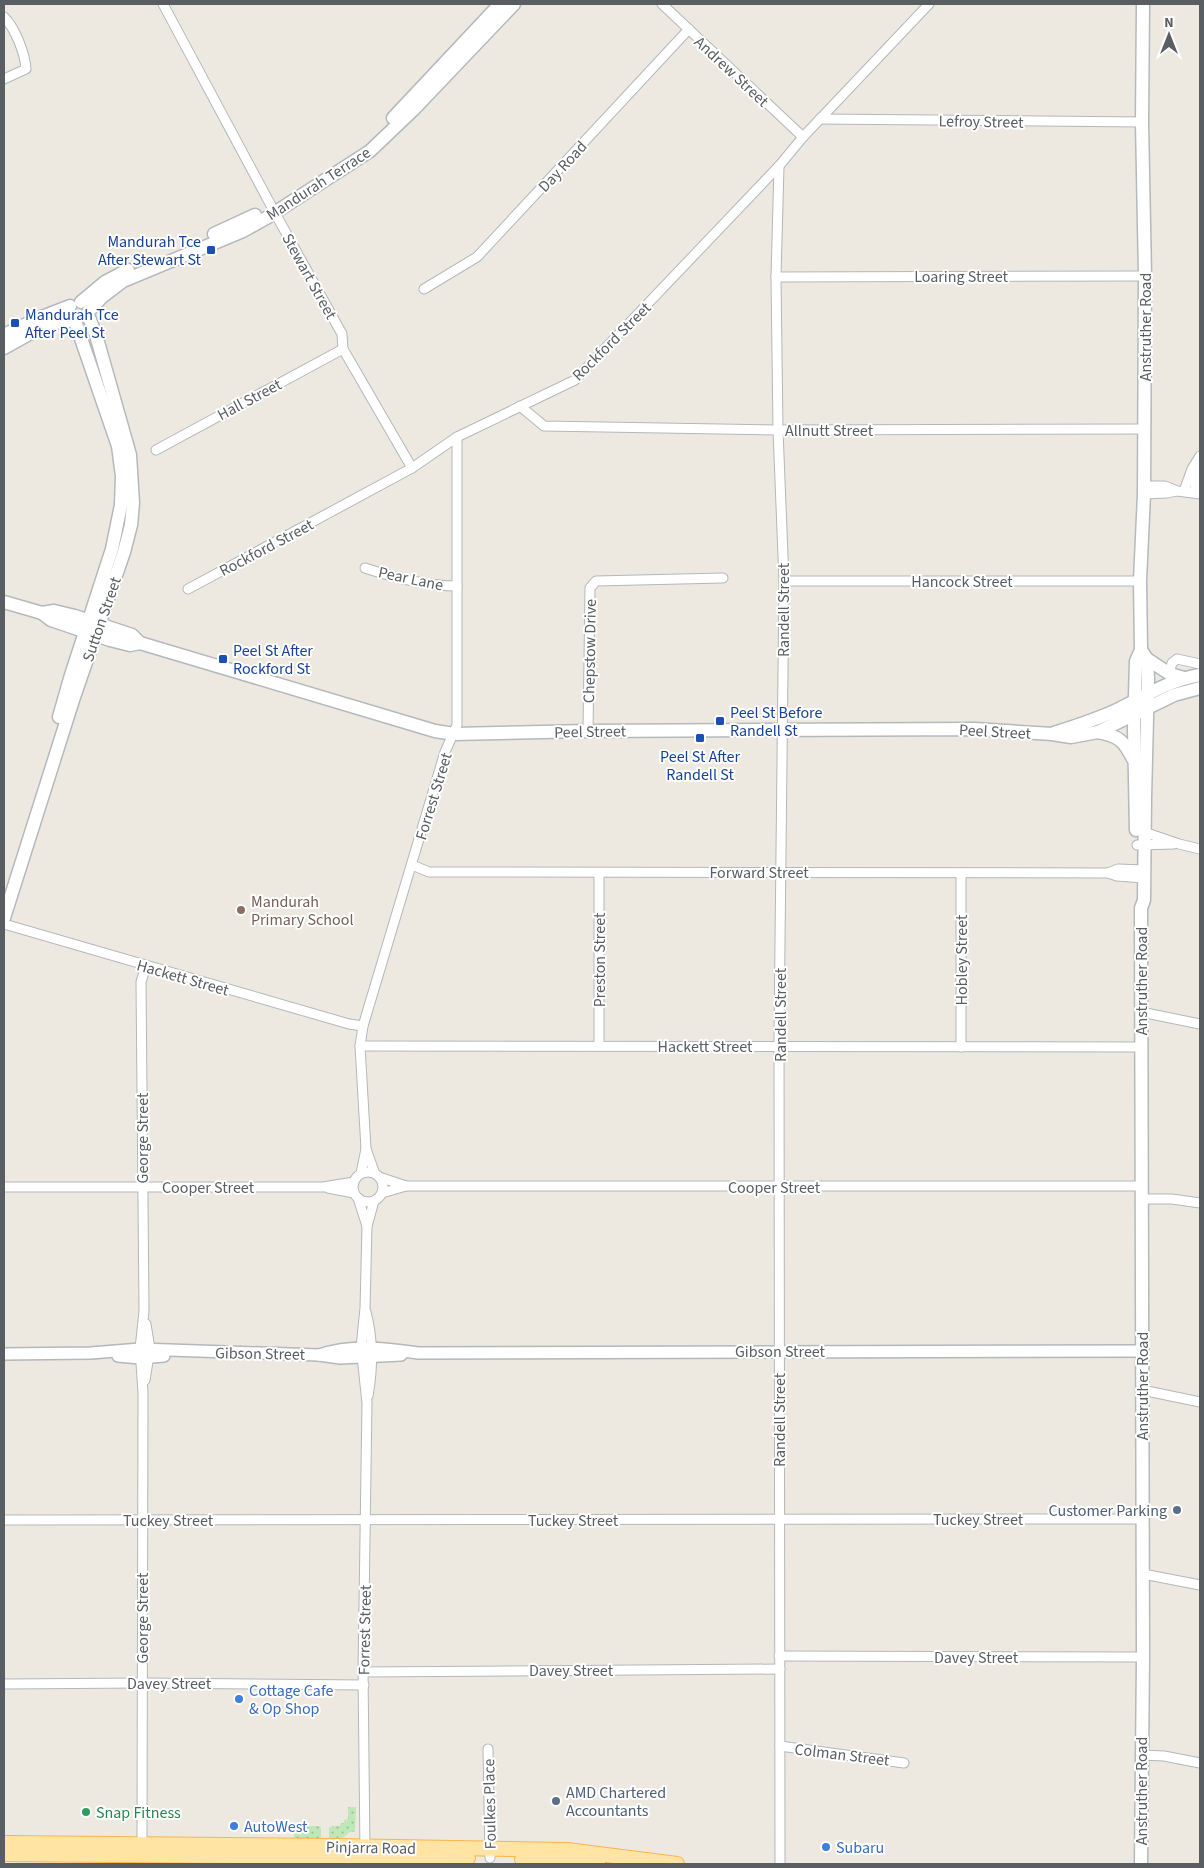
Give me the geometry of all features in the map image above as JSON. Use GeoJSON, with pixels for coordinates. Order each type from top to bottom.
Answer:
{"type":"FeatureCollection","features":[{"type":"Feature","properties":{"kind":"main road","name":"Mandurah Terrace"},"geometry":{"type":"LineString","coordinates":[[273,210],[376,136],[500,4]]}},
{"type":"Feature","properties":{"kind":"main road","name":"Mandurah Terrace"},"geometry":{"type":"LineString","coordinates":[[4,335],[39,318],[82,309],[112,277],[273,210],[356,161],[383,140],[514,4]]}},
{"type":"Feature","properties":{"kind":"main road","name":"Anstruther Road"},"geometry":{"type":"LineString","coordinates":[[1140,831],[1148,693],[1140,581],[1144,490],[1143,4]]}},
{"type":"Feature","properties":{"kind":"main road"},"geometry":{"type":"LineString","coordinates":[[4,348],[47,324],[84,320],[82,309]]}},
{"type":"Feature","properties":{"kind":"main road","name":"Sutton Street"},"geometry":{"type":"LineString","coordinates":[[4,891],[118,551],[131,526],[133,502],[130,455],[96,335],[82,309]]}},
{"type":"Feature","properties":{"kind":"main road","name":"Sutton Street"},"geometry":{"type":"LineString","coordinates":[[75,321],[118,446],[122,476],[118,551]]}},
{"type":"Feature","properties":{"kind":"main road","name":"Peel Street"},"geometry":{"type":"LineString","coordinates":[[4,602],[42,612],[54,611],[130,645],[140,643],[435,731],[454,734],[588,731],[976,729],[1071,737],[1098,732],[1174,695],[1200,688]]}},
{"type":"Feature","properties":{"kind":"main road","name":"Anstruther Road"},"geometry":{"type":"LineString","coordinates":[[1141,1864],[1143,1657],[1142,1192],[1140,908],[1136,901],[1140,874],[1141,845],[1135,764],[1135,700],[1136,661],[1144,655]]}},
{"type":"Feature","properties":{"kind":"main road"},"geometry":{"type":"LineString","coordinates":[[1144,655],[1166,672],[1184,678]]}},
{"type":"Feature","properties":{"kind":"main road","name":"Peel Street"},"geometry":{"type":"LineString","coordinates":[[1052,734],[1116,710],[1158,687],[1184,678],[1200,675]]}},
{"type":"Feature","properties":{"kind":"main road","name":"Sutton Street"},"geometry":{"type":"LineString","coordinates":[[4,918],[70,695]]}},
{"type":"Feature","properties":{"kind":"main road"},"geometry":{"type":"LineString","coordinates":[[1098,732],[1118,738],[1125,744],[1135,764]]}},
{"type":"Feature","properties":{"kind":"main road","name":"Pinjarra Road"},"geometry":{"type":"LineString","coordinates":[[4,1843],[148,1852],[304,1856],[365,1852],[490,1853],[567,1850],[643,1862],[677,1864]]}},
{"type":"Feature","properties":{"kind":"main road","name":"Pinjarra Road"},"geometry":{"type":"LineString","coordinates":[[4,1854],[148,1852]]}},
{"type":"Feature","properties":{"kind":"main road","name":"Pinjarra Road"},"geometry":{"type":"LineString","coordinates":[[490,1853],[598,1864]]}},
{"type":"Feature","properties":{"kind":"street","name":"Stewart Street"},"geometry":{"type":"LineString","coordinates":[[163,4],[273,210],[342,334],[343,348],[412,468]]}},
{"type":"Feature","properties":{"kind":"street","name":"Andrew Street"},"geometry":{"type":"LineString","coordinates":[[662,4],[803,138]]}},
{"type":"Feature","properties":{"kind":"street","name":"Rockford Street"},"geometry":{"type":"LineString","coordinates":[[188,589],[412,468],[457,437],[575,380],[779,166],[820,119],[929,4]]}},
{"type":"Feature","properties":{"kind":"street"},"geometry":{"type":"LineString","coordinates":[[4,17],[9,22],[25,56],[26,68],[4,79]]}},
{"type":"Feature","properties":{"kind":"street","name":"Day Road"},"geometry":{"type":"LineString","coordinates":[[424,289],[477,257],[689,29]]}},
{"type":"Feature","properties":{"kind":"street","name":"Lefroy Street"},"geometry":{"type":"LineString","coordinates":[[820,119],[1142,122]]}},
{"type":"Feature","properties":{"kind":"street","name":"Randell Street"},"geometry":{"type":"LineString","coordinates":[[779,166],[776,277],[778,430],[784,581],[779,1351],[780,1864]]}},
{"type":"Feature","properties":{"kind":"street","name":"Loaring Street"},"geometry":{"type":"LineString","coordinates":[[776,277],[1145,276]]}},
{"type":"Feature","properties":{"kind":"street","name":"Hall Street"},"geometry":{"type":"LineString","coordinates":[[156,450],[343,348]]}},
{"type":"Feature","properties":{"kind":"street","name":"Allnutt Street"},"geometry":{"type":"LineString","coordinates":[[520,406],[544,426],[778,430],[1144,430]]}},
{"type":"Feature","properties":{"kind":"street","name":"Forrest Street"},"geometry":{"type":"LineString","coordinates":[[361,1174],[366,1149],[360,1046],[363,1026],[445,752],[457,725],[457,437]]}},
{"type":"Feature","properties":{"kind":"street"},"geometry":{"type":"LineString","coordinates":[[1144,490],[1167,493],[1189,492],[1200,457]]}},
{"type":"Feature","properties":{"kind":"street","name":"Pear Lane"},"geometry":{"type":"LineString","coordinates":[[365,568],[424,584],[458,586]]}},
{"type":"Feature","properties":{"kind":"street","name":"Chepstow Drive"},"geometry":{"type":"LineString","coordinates":[[588,731],[590,588],[596,581],[723,578]]}},
{"type":"Feature","properties":{"kind":"street","name":"Hancock Street"},"geometry":{"type":"LineString","coordinates":[[784,581],[1140,581]]}},
{"type":"Feature","properties":{"kind":"street"},"geometry":{"type":"LineString","coordinates":[[1170,670],[1172,662],[1177,659],[1200,664]]}},
{"type":"Feature","properties":{"kind":"street"},"geometry":{"type":"LineString","coordinates":[[1140,831],[1200,849]]}},
{"type":"Feature","properties":{"kind":"street"},"geometry":{"type":"LineString","coordinates":[[1141,845],[1179,844]]}},
{"type":"Feature","properties":{"kind":"street","name":"Forward Street"},"geometry":{"type":"LineString","coordinates":[[412,865],[430,872],[1140,874]]}},
{"type":"Feature","properties":{"kind":"street","name":"Hobley Street"},"geometry":{"type":"LineString","coordinates":[[961,872],[961,1047]]}},
{"type":"Feature","properties":{"kind":"street","name":"Preston Street"},"geometry":{"type":"LineString","coordinates":[[599,873],[600,1046]]}},
{"type":"Feature","properties":{"kind":"street","name":"Hackett Street"},"geometry":{"type":"LineString","coordinates":[[4,924],[349,1024],[363,1026]]}},
{"type":"Feature","properties":{"kind":"street","name":"George Street"},"geometry":{"type":"LineString","coordinates":[[146,966],[141,982],[145,1354],[143,1393],[142,1683],[148,1852]]}},
{"type":"Feature","properties":{"kind":"street"},"geometry":{"type":"LineString","coordinates":[[1141,1012],[1200,1024]]}},
{"type":"Feature","properties":{"kind":"street","name":"Hackett Street"},"geometry":{"type":"LineString","coordinates":[[360,1046],[1141,1047]]}},
{"type":"Feature","properties":{"kind":"street","name":"Forrest Street"},"geometry":{"type":"LineString","coordinates":[[366,1149],[377,1176]]}},
{"type":"Feature","properties":{"kind":"street"},"geometry":{"type":"LineString","coordinates":[[371,1172],[377,1176],[383,1185],[382,1193],[374,1201],[365,1202],[356,1196],[354,1182],[361,1174],[371,1172]]}},
{"type":"Feature","properties":{"kind":"street","name":"Cooper Street"},"geometry":{"type":"LineString","coordinates":[[377,1176],[406,1186]]}},
{"type":"Feature","properties":{"kind":"street","name":"Cooper Street"},"geometry":{"type":"LineString","coordinates":[[4,1187],[323,1187],[354,1182]]}},
{"type":"Feature","properties":{"kind":"street","name":"Cooper Street"},"geometry":{"type":"LineString","coordinates":[[382,1193],[406,1186],[780,1187],[1142,1192],[1200,1203]]}},
{"type":"Feature","properties":{"kind":"street","name":"Cooper Street"},"geometry":{"type":"LineString","coordinates":[[323,1187],[356,1196]]}},
{"type":"Feature","properties":{"kind":"street","name":"Forrest Street"},"geometry":{"type":"LineString","coordinates":[[356,1196],[367,1226]]}},
{"type":"Feature","properties":{"kind":"street","name":"Forrest Street"},"geometry":{"type":"LineString","coordinates":[[365,1852],[363,1672],[367,1403],[370,1382],[366,1352],[365,1308],[367,1226],[374,1201]]}},
{"type":"Feature","properties":{"kind":"street","name":"Gibson Street"},"geometry":{"type":"LineString","coordinates":[[4,1354],[201,1352],[320,1355],[340,1358],[366,1352],[394,1357],[418,1353],[1142,1351]]}},
{"type":"Feature","properties":{"kind":"street"},"geometry":{"type":"LineString","coordinates":[[1142,1390],[1200,1402]]}},
{"type":"Feature","properties":{"kind":"street","name":"Tuckey Street"},"geometry":{"type":"LineString","coordinates":[[4,1520],[1143,1519]]}},
{"type":"Feature","properties":{"kind":"street"},"geometry":{"type":"LineString","coordinates":[[1143,1574],[1200,1585]]}},
{"type":"Feature","properties":{"kind":"street","name":"Davey Street"},"geometry":{"type":"LineString","coordinates":[[780,1656],[1143,1657]]}},
{"type":"Feature","properties":{"kind":"street","name":"Davey Street"},"geometry":{"type":"LineString","coordinates":[[363,1672],[780,1669]]}},
{"type":"Feature","properties":{"kind":"street","name":"Davey Street"},"geometry":{"type":"LineString","coordinates":[[4,1684],[364,1685]]}},
{"type":"Feature","properties":{"kind":"street","name":"Colman Street"},"geometry":{"type":"LineString","coordinates":[[780,1746],[904,1763]]}},
{"type":"Feature","properties":{"kind":"street","name":"Foulkes Place"},"geometry":{"type":"LineString","coordinates":[[488,1750],[490,1853]]}},
{"type":"Feature","properties":{"kind":"street"},"geometry":{"type":"LineString","coordinates":[[1141,1755],[1164,1756],[1200,1763]]}},
{"type":"Feature","properties":{"kind":"green space"},"geometry":{"type":"Polygon","coordinates":[[[348,1807],[356,1807],[355,1832],[350,1832],[343,1838],[329,1839],[329,1828],[340,1826],[341,1823],[344,1823],[344,1820],[348,1819],[348,1807]]]}},
{"type":"Feature","properties":{"kind":"green space"},"geometry":{"type":"Polygon","coordinates":[[[294,1826],[319,1826],[321,1828],[321,1839],[294,1839],[294,1826]]]}},
{"type":"Feature","properties":{"kind":"place","name":"Mandurah Tce After Stewart St"},"geometry":{"type":"Point","coordinates":[211,250]}},
{"type":"Feature","properties":{"kind":"place","name":"Mandurah Tce After Peel St"},"geometry":{"type":"Point","coordinates":[15,323]}},
{"type":"Feature","properties":{"kind":"place","name":"Peel St After Rockford St"},"geometry":{"type":"Point","coordinates":[223,659]}},
{"type":"Feature","properties":{"kind":"place","name":"Peel St Before Randell St"},"geometry":{"type":"Point","coordinates":[720,721]}},
{"type":"Feature","properties":{"kind":"place","name":"Peel St After Randell St"},"geometry":{"type":"Point","coordinates":[700,738]}},
{"type":"Feature","properties":{"kind":"place","name":"Mandurah Primary School"},"geometry":{"type":"Point","coordinates":[241,910]}},
{"type":"Feature","properties":{"kind":"place","name":"Customer Parking"},"geometry":{"type":"Point","coordinates":[1177,1510]}},
{"type":"Feature","properties":{"kind":"place","name":"Cottage Cafe & Op Shop"},"geometry":{"type":"Point","coordinates":[239,1699]}},
{"type":"Feature","properties":{"kind":"place","name":"AMD Chartered Accountants"},"geometry":{"type":"Point","coordinates":[556,1801]}},
{"type":"Feature","properties":{"kind":"place","name":"Snap Fitness"},"geometry":{"type":"Point","coordinates":[86,1812]}},
{"type":"Feature","properties":{"kind":"place","name":"AutoWest"},"geometry":{"type":"Point","coordinates":[234,1826]}},
{"type":"Feature","properties":{"kind":"place","name":"Subaru"},"geometry":{"type":"Point","coordinates":[826,1847]}}]}
